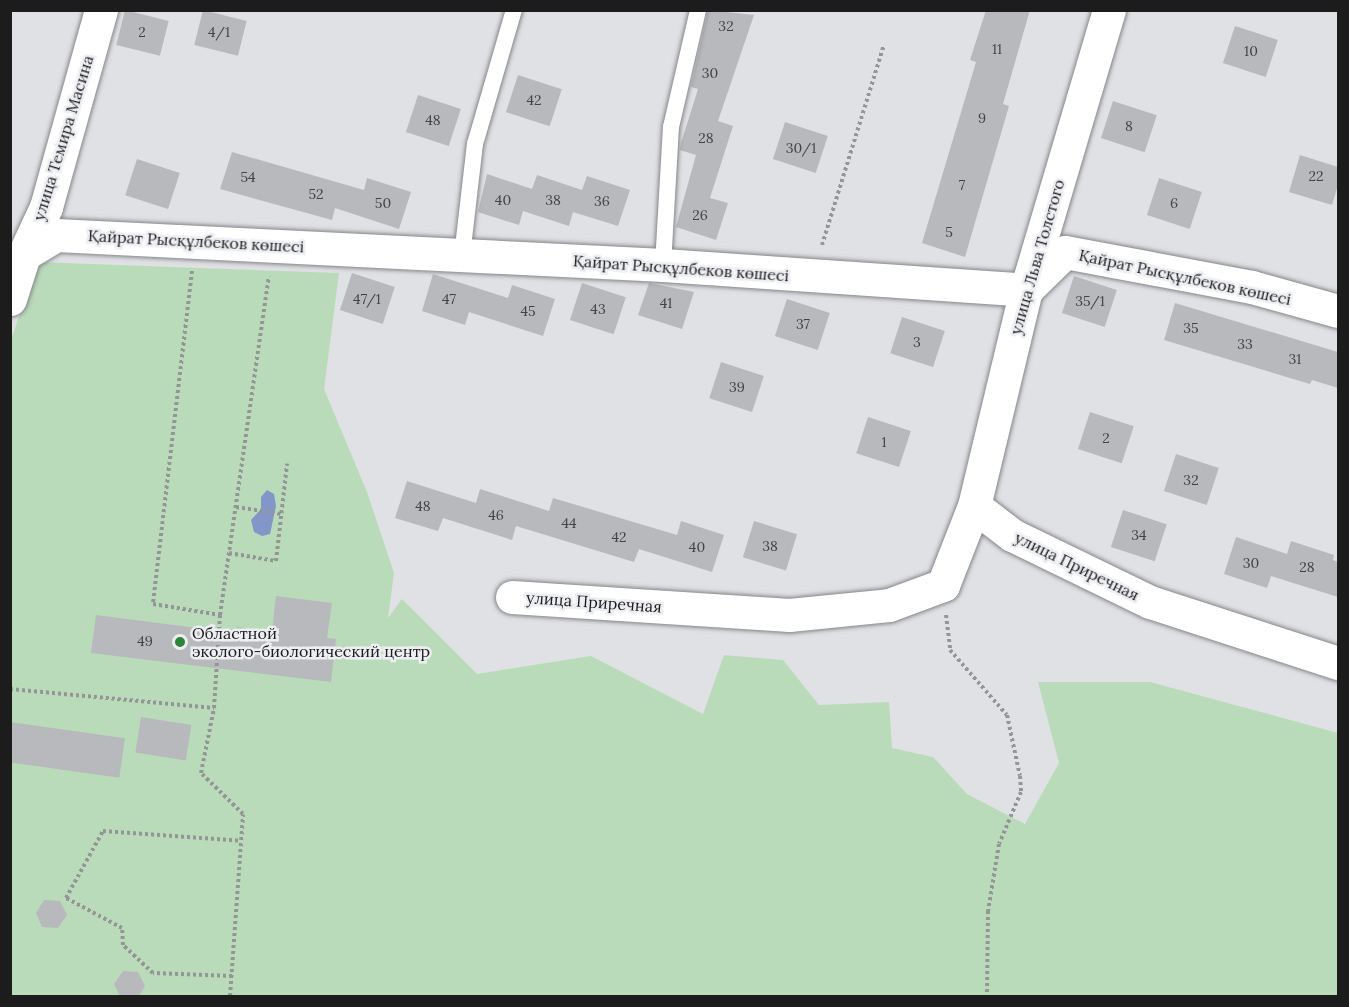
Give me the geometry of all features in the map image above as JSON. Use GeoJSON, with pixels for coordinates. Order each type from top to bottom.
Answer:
{"type":"FeatureCollection","features":[{"type":"Feature","properties":{"kind":"street","name":"улица Темира Масина"},"geometry":{"type":"LineString","coordinates":[[10,299],[18,257],[46,207],[101,10]]}},
{"type":"Feature","properties":{"kind":"street","name":"улица Льва Толстого"},"geometry":{"type":"LineString","coordinates":[[974,506],[1026,290],[1109,10]]}},
{"type":"Feature","properties":{"kind":"street","name":"Қайрат Рысқұлбеков көшесі"},"geometry":{"type":"LineString","coordinates":[[18,257],[56,235],[270,243],[462,256],[663,265],[1026,290],[1065,252],[1252,287],[1338,311]]}},
{"type":"Feature","properties":{"kind":"street"},"geometry":{"type":"LineString","coordinates":[[943,585],[974,506]]}},
{"type":"Feature","properties":{"kind":"street","name":"улица Приречная"},"geometry":{"type":"LineString","coordinates":[[974,506],[1012,535],[1150,602],[1338,663]]}},
{"type":"Feature","properties":{"kind":"street","name":"улица Приречная"},"geometry":{"type":"LineString","coordinates":[[512,597],[789,615],[888,604],[943,585]]}},
{"type":"Feature","properties":{"kind":"lane"},"geometry":{"type":"LineString","coordinates":[[462,256],[475,144],[514,10]]}},
{"type":"Feature","properties":{"kind":"lane"},"geometry":{"type":"LineString","coordinates":[[663,265],[671,127],[698,10]]}},
{"type":"Feature","properties":{"kind":"path"},"geometry":{"type":"LineString","coordinates":[[812,276],[884,45]]}},
{"type":"Feature","properties":{"kind":"path"},"geometry":{"type":"LineString","coordinates":[[196,240],[153,604],[220,615]]}},
{"type":"Feature","properties":{"kind":"path"},"geometry":{"type":"LineString","coordinates":[[230,996],[243,814],[201,773],[214,708],[220,615],[268,302],[270,243]]}},
{"type":"Feature","properties":{"kind":"path"},"geometry":{"type":"LineString","coordinates":[[229,553],[276,561],[287,464]]}},
{"type":"Feature","properties":{"kind":"path"},"geometry":{"type":"LineString","coordinates":[[236,507],[281,514]]}},
{"type":"Feature","properties":{"kind":"path"},"geometry":{"type":"LineString","coordinates":[[943,585],[950,650],[1008,715],[1020,776],[1021,792],[999,844],[988,911],[987,996]]}},
{"type":"Feature","properties":{"kind":"path"},"geometry":{"type":"LineString","coordinates":[[10,689],[214,708]]}},
{"type":"Feature","properties":{"kind":"path"},"geometry":{"type":"LineString","coordinates":[[232,976],[153,974],[123,945],[122,928],[66,898],[103,831],[241,841]]}},
{"type":"Feature","properties":{"kind":"green space"},"geometry":{"type":"Polygon","coordinates":[[[37,262],[339,273],[324,389],[367,492],[394,573],[388,618],[402,599],[477,674],[591,656],[703,714],[724,655],[783,660],[819,705],[889,702],[892,748],[933,757],[967,794],[1025,824],[1059,763],[1038,682],[1150,682],[1338,733],[1338,996],[11,996],[10,343],[37,262]]]}},
{"type":"Feature","properties":{"kind":"water"},"geometry":{"type":"Polygon","coordinates":[[[267,490],[274,494],[276,506],[270,534],[262,536],[254,532],[251,520],[261,509],[261,497],[267,490]]]}},
{"type":"Feature","properties":{"kind":"building"},"geometry":{"type":"Polygon","coordinates":[[[125,10],[169,21],[160,56],[116,45],[125,10]]]}},
{"type":"Feature","properties":{"kind":"building"},"geometry":{"type":"Polygon","coordinates":[[[203,10],[247,21],[238,56],[194,45],[203,10]]]}},
{"type":"Feature","properties":{"kind":"building"},"geometry":{"type":"Polygon","coordinates":[[[708,10],[754,15],[718,121],[733,126],[710,198],[728,203],[716,240],[676,227],[696,155],[680,150],[698,89],[691,87],[708,10]]]}},
{"type":"Feature","properties":{"kind":"building"},"geometry":{"type":"Polygon","coordinates":[[[986,10],[1030,10],[1003,104],[1009,106],[965,257],[922,243],[976,62],[970,60],[986,10]]]}},
{"type":"Feature","properties":{"kind":"building"},"geometry":{"type":"Polygon","coordinates":[[[1235,26],[1278,40],[1266,77],[1223,63],[1235,26]]]}},
{"type":"Feature","properties":{"kind":"building"},"geometry":{"type":"Polygon","coordinates":[[[518,75],[562,89],[550,126],[506,112],[518,75]]]}},
{"type":"Feature","properties":{"kind":"building"},"geometry":{"type":"Polygon","coordinates":[[[418,95],[461,109],[449,146],[406,132],[418,95]]]}},
{"type":"Feature","properties":{"kind":"building"},"geometry":{"type":"Polygon","coordinates":[[[1113,101],[1157,115],[1145,152],[1101,138],[1113,101]]]}},
{"type":"Feature","properties":{"kind":"building"},"geometry":{"type":"Polygon","coordinates":[[[785,122],[828,136],[816,173],[773,159],[785,122]]]}},
{"type":"Feature","properties":{"kind":"building"},"geometry":{"type":"Polygon","coordinates":[[[232,152],[364,190],[367,178],[411,192],[399,229],[335,208],[332,220],[220,189],[232,152]]]}},
{"type":"Feature","properties":{"kind":"building"},"geometry":{"type":"Polygon","coordinates":[[[1300,155],[1338,167],[1338,185],[1332,205],[1289,192],[1300,155]]]}},
{"type":"Feature","properties":{"kind":"building"},"geometry":{"type":"Polygon","coordinates":[[[137,159],[180,173],[168,209],[125,195],[137,159]]]}},
{"type":"Feature","properties":{"kind":"building"},"geometry":{"type":"Polygon","coordinates":[[[487,174],[532,189],[537,175],[582,190],[587,176],[630,190],[618,226],[573,212],[569,226],[523,211],[519,225],[478,212],[487,174]]]}},
{"type":"Feature","properties":{"kind":"building"},"geometry":{"type":"Polygon","coordinates":[[[1159,178],[1202,192],[1190,229],[1147,215],[1159,178]]]}},
{"type":"Feature","properties":{"kind":"building"},"geometry":{"type":"Polygon","coordinates":[[[352,273],[395,287],[383,324],[340,310],[352,273]]]}},
{"type":"Feature","properties":{"kind":"building"},"geometry":{"type":"Polygon","coordinates":[[[433,274],[508,298],[512,285],[555,299],[543,336],[469,312],[465,325],[422,311],[433,274]]]}},
{"type":"Feature","properties":{"kind":"building"},"geometry":{"type":"Polygon","coordinates":[[[1074,276],[1117,290],[1105,327],[1062,313],[1074,276]]]}},
{"type":"Feature","properties":{"kind":"building"},"geometry":{"type":"Polygon","coordinates":[[[582,283],[626,297],[614,334],[570,320],[582,283]]]}},
{"type":"Feature","properties":{"kind":"building"},"geometry":{"type":"Polygon","coordinates":[[[649,283],[694,292],[682,329],[638,315],[649,283]]]}},
{"type":"Feature","properties":{"kind":"building"},"geometry":{"type":"Polygon","coordinates":[[[787,299],[830,313],[818,350],[775,336],[787,299]]]}},
{"type":"Feature","properties":{"kind":"building"},"geometry":{"type":"Polygon","coordinates":[[[1175,303],[1338,352],[1338,388],[1312,380],[1310,384],[1164,340],[1175,303]]]}},
{"type":"Feature","properties":{"kind":"building"},"geometry":{"type":"Polygon","coordinates":[[[902,317],[945,331],[933,367],[890,353],[902,317]]]}},
{"type":"Feature","properties":{"kind":"building"},"geometry":{"type":"Polygon","coordinates":[[[721,362],[764,376],[752,412],[709,398],[721,362]]]}},
{"type":"Feature","properties":{"kind":"building"},"geometry":{"type":"Polygon","coordinates":[[[1090,412],[1134,426],[1122,463],[1078,449],[1090,412]]]}},
{"type":"Feature","properties":{"kind":"building"},"geometry":{"type":"Polygon","coordinates":[[[868,417],[911,431],[899,467],[856,453],[868,417]]]}},
{"type":"Feature","properties":{"kind":"building"},"geometry":{"type":"Polygon","coordinates":[[[1176,454],[1219,468],[1207,505],[1164,491],[1176,454]]]}},
{"type":"Feature","properties":{"kind":"building"},"geometry":{"type":"Polygon","coordinates":[[[407,481],[476,503],[480,489],[549,511],[553,498],[677,535],[681,521],[724,535],[712,572],[639,549],[634,562],[516,526],[512,540],[443,518],[438,531],[395,518],[407,481]]]}},
{"type":"Feature","properties":{"kind":"building"},"geometry":{"type":"Polygon","coordinates":[[[1123,510],[1167,524],[1155,561],[1111,547],[1123,510]]]}},
{"type":"Feature","properties":{"kind":"building"},"geometry":{"type":"Polygon","coordinates":[[[754,521],[797,534],[786,570],[743,557],[754,521]]]}},
{"type":"Feature","properties":{"kind":"building"},"geometry":{"type":"Polygon","coordinates":[[[1236,537],[1287,554],[1291,541],[1334,555],[1333,560],[1338,562],[1338,597],[1271,576],[1267,588],[1224,574],[1236,537]]]}},
{"type":"Feature","properties":{"kind":"building"},"geometry":{"type":"Polygon","coordinates":[[[276,596],[332,603],[327,638],[336,639],[331,682],[91,653],[96,615],[236,633],[237,627],[272,631],[276,596]]]}},
{"type":"Feature","properties":{"kind":"building"},"geometry":{"type":"Polygon","coordinates":[[[141,717],[191,725],[186,761],[135,753],[141,717]]]}},
{"type":"Feature","properties":{"kind":"building"},"geometry":{"type":"Polygon","coordinates":[[[10,722],[125,738],[119,778],[10,762],[10,722]]]}},
{"type":"Feature","properties":{"kind":"building"},"geometry":{"type":"Polygon","coordinates":[[[44,900],[60,901],[67,915],[58,928],[42,927],[36,913],[44,900]]]}},
{"type":"Feature","properties":{"kind":"building"},"geometry":{"type":"Polygon","coordinates":[[[123,971],[138,972],[145,986],[139,996],[120,996],[114,984],[123,971]]]}},
{"type":"Feature","properties":{"kind":"place","name":"Областной эколого-биологический центр"},"geometry":{"type":"Point","coordinates":[180,642]}}]}
